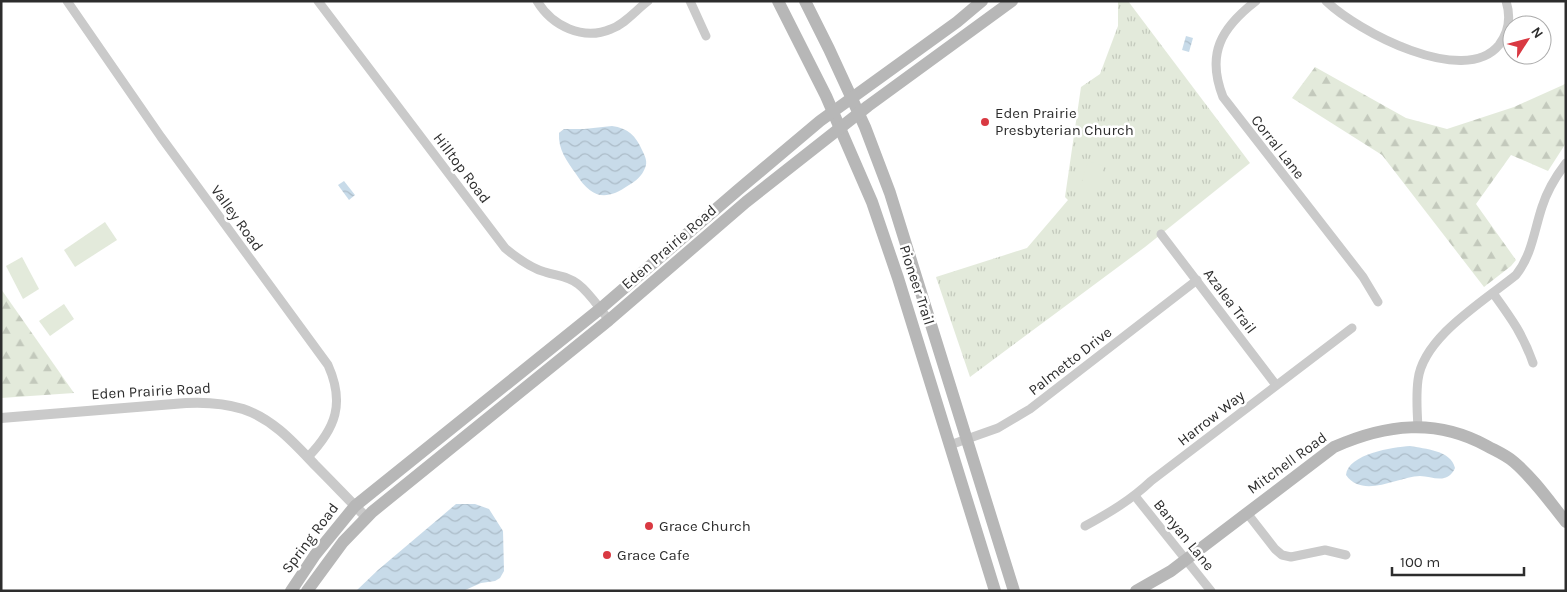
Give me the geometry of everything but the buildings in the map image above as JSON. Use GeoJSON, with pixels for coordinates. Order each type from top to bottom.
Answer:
{"type":"FeatureCollection","features":[{"type":"Feature","properties":{"kind":"main road","name":"Pioneer Trail"},"geometry":{"type":"LineString","coordinates":[[778,1],[833,111],[872,202],[995,591]]}},
{"type":"Feature","properties":{"kind":"main road","name":"Pioneer Trail"},"geometry":{"type":"LineString","coordinates":[[805,1],[859,114],[903,230],[1014,591]]}},
{"type":"Feature","properties":{"kind":"main road","name":"Eden Prairie Road"},"geometry":{"type":"LineString","coordinates":[[354,506],[600,309],[833,111],[962,18],[982,1]]}},
{"type":"Feature","properties":{"kind":"main road","name":"Eden Prairie Road"},"geometry":{"type":"LineString","coordinates":[[366,517],[609,320],[746,202],[840,128],[1012,1]]}},
{"type":"Feature","properties":{"kind":"main road","name":"Mitchell Road"},"geometry":{"type":"LineString","coordinates":[[1136,591],[1171,571],[1334,448],[1354,438],[1380,430],[1418,427],[1455,432],[1478,441],[1512,461],[1530,478],[1566,522]]}},
{"type":"Feature","properties":{"kind":"main road","name":"Spring Road"},"geometry":{"type":"LineString","coordinates":[[291,591],[315,555],[354,506]]}},
{"type":"Feature","properties":{"kind":"main road","name":"Spring Road"},"geometry":{"type":"LineString","coordinates":[[307,591],[343,542],[366,517]]}},
{"type":"Feature","properties":{"kind":"street","name":"Valley Road"},"geometry":{"type":"LineString","coordinates":[[67,1],[161,138],[328,365],[335,382],[337,398],[333,422],[320,445],[308,458]]}},
{"type":"Feature","properties":{"kind":"street","name":"Hilltop Road"},"geometry":{"type":"LineString","coordinates":[[318,1],[505,248],[522,262],[544,272],[565,276],[578,283],[609,320]]}},
{"type":"Feature","properties":{"kind":"street"},"geometry":{"type":"LineString","coordinates":[[538,1],[549,16],[558,24],[570,30],[590,33],[612,29],[648,1]]}},
{"type":"Feature","properties":{"kind":"street"},"geometry":{"type":"LineString","coordinates":[[690,1],[706,36]]}},
{"type":"Feature","properties":{"kind":"street","name":"Corral Lane"},"geometry":{"type":"LineString","coordinates":[[1256,1],[1228,27],[1219,45],[1216,57],[1218,85],[1224,97],[1363,278],[1378,302]]}},
{"type":"Feature","properties":{"kind":"street"},"geometry":{"type":"LineString","coordinates":[[1326,1],[1342,16],[1397,46],[1415,52],[1462,61],[1474,60],[1485,56],[1503,40],[1510,16],[1506,1]]}},
{"type":"Feature","properties":{"kind":"street"},"geometry":{"type":"LineString","coordinates":[[1418,427],[1418,380],[1428,354],[1446,330],[1493,294],[1524,266],[1529,255],[1542,206],[1566,162]]}},
{"type":"Feature","properties":{"kind":"street","name":"Azalea Trail"},"geometry":{"type":"LineString","coordinates":[[1161,234],[1276,385]]}},
{"type":"Feature","properties":{"kind":"street","name":"Palmetto Drive"},"geometry":{"type":"LineString","coordinates":[[950,445],[998,428],[1030,409],[1197,280]]}},
{"type":"Feature","properties":{"kind":"street"},"geometry":{"type":"LineString","coordinates":[[1493,294],[1516,324],[1534,363]]}},
{"type":"Feature","properties":{"kind":"street","name":"Harrow Way"},"geometry":{"type":"LineString","coordinates":[[1085,526],[1110,513],[1135,496],[1352,328]]}},
{"type":"Feature","properties":{"kind":"street","name":"Eden Prairie Road"},"geometry":{"type":"LineString","coordinates":[[1,418],[186,403],[209,402],[227,405],[245,410],[262,418],[284,433],[366,517]]}},
{"type":"Feature","properties":{"kind":"street","name":"Banyan Lane"},"geometry":{"type":"LineString","coordinates":[[1135,496],[1211,591]]}},
{"type":"Feature","properties":{"kind":"street"},"geometry":{"type":"LineString","coordinates":[[1247,513],[1275,549],[1282,555],[1291,557],[1325,550],[1346,555]]}},
{"type":"Feature","properties":{"kind":"green space"},"geometry":{"type":"Polygon","coordinates":[[[1118,1],[1128,1],[1250,163],[1145,247],[970,377],[936,277],[1027,248],[1068,200],[1065,197],[1081,87],[1100,74],[1118,26],[1118,1]]]}},
{"type":"Feature","properties":{"kind":"green space"},"geometry":{"type":"Polygon","coordinates":[[[1315,67],[1406,118],[1447,129],[1514,107],[1566,83],[1566,143],[1548,171],[1511,155],[1476,204],[1516,260],[1511,266],[1484,287],[1382,155],[1292,98],[1315,67]]]}},
{"type":"Feature","properties":{"kind":"green space"},"geometry":{"type":"Polygon","coordinates":[[[1088,161],[1104,166],[1095,193],[1080,188],[1088,161]]]}},
{"type":"Feature","properties":{"kind":"green space"},"geometry":{"type":"Polygon","coordinates":[[[105,222],[117,240],[75,267],[64,250],[105,222]]]}},
{"type":"Feature","properties":{"kind":"green space"},"geometry":{"type":"Polygon","coordinates":[[[22,257],[39,289],[23,299],[6,266],[22,257]]]}},
{"type":"Feature","properties":{"kind":"green space"},"geometry":{"type":"Polygon","coordinates":[[[1,289],[74,393],[1,398],[1,289]]]}},
{"type":"Feature","properties":{"kind":"green space"},"geometry":{"type":"Polygon","coordinates":[[[64,304],[74,319],[50,336],[39,321],[64,304]]]}},
{"type":"Feature","properties":{"kind":"water"},"geometry":{"type":"Polygon","coordinates":[[[1186,36],[1193,38],[1189,52],[1182,50],[1186,36]]]}},
{"type":"Feature","properties":{"kind":"water"},"geometry":{"type":"Polygon","coordinates":[[[612,126],[627,131],[634,137],[644,154],[646,166],[636,180],[621,190],[613,194],[600,195],[588,189],[569,164],[560,145],[559,133],[564,129],[612,126]]]}},
{"type":"Feature","properties":{"kind":"water"},"geometry":{"type":"Polygon","coordinates":[[[344,181],[355,195],[349,200],[338,185],[344,181]]]}},
{"type":"Feature","properties":{"kind":"water"},"geometry":{"type":"Polygon","coordinates":[[[1410,446],[1437,451],[1443,454],[1453,462],[1454,470],[1449,476],[1444,478],[1420,476],[1371,486],[1353,482],[1346,475],[1354,462],[1363,457],[1383,450],[1410,446]]]}},
{"type":"Feature","properties":{"kind":"water"},"geometry":{"type":"Polygon","coordinates":[[[456,504],[475,504],[489,509],[503,531],[504,571],[500,578],[495,581],[481,583],[463,591],[356,591],[378,570],[456,504]]]}},
{"type":"Feature","properties":{"kind":"place","name":"Eden Prairie Presbyterian Church"},"geometry":{"type":"Point","coordinates":[985,122]}},
{"type":"Feature","properties":{"kind":"place","name":"Grace Church"},"geometry":{"type":"Point","coordinates":[649,526]}},
{"type":"Feature","properties":{"kind":"place","name":"Grace Cafe"},"geometry":{"type":"Point","coordinates":[607,555]}}]}
